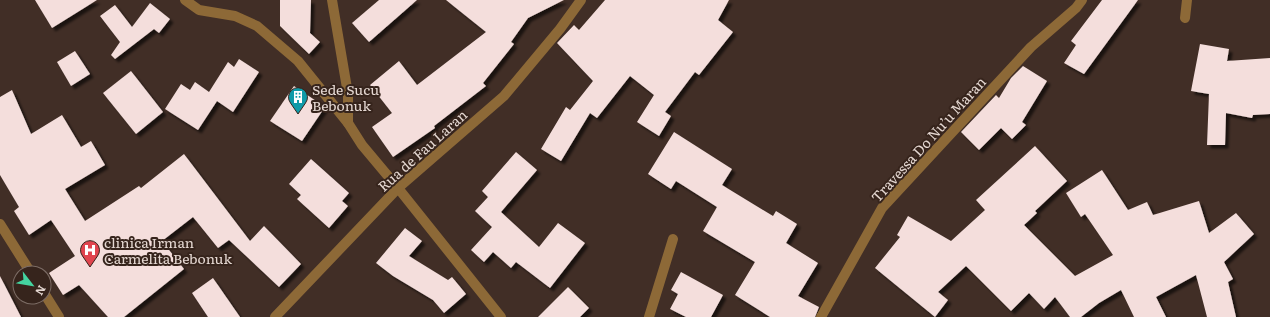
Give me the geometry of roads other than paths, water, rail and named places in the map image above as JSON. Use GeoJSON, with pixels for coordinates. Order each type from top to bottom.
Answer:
{"type":"FeatureCollection","features":[{"type":"Feature","properties":{"kind":"street"},"geometry":{"type":"LineString","coordinates":[[186,0],[199,10],[235,16],[257,26],[298,60],[348,123],[362,145],[501,317]]}},
{"type":"Feature","properties":{"kind":"street"},"geometry":{"type":"LineString","coordinates":[[332,0],[348,94],[348,123]]}},
{"type":"Feature","properties":{"kind":"street","name":"Rua de Fau Laran"},"geometry":{"type":"LineString","coordinates":[[275,317],[398,188],[504,96],[560,29],[581,0]]}},
{"type":"Feature","properties":{"kind":"street","name":"Travessa Do Nu’u Maran"},"geometry":{"type":"LineString","coordinates":[[821,317],[882,208],[1032,47],[1076,8],[1082,0]]}},
{"type":"Feature","properties":{"kind":"street"},"geometry":{"type":"LineString","coordinates":[[1185,18],[1187,0]]}},
{"type":"Feature","properties":{"kind":"street"},"geometry":{"type":"LineString","coordinates":[[0,224],[26,265]]}},
{"type":"Feature","properties":{"kind":"street"},"geometry":{"type":"LineString","coordinates":[[649,317],[673,239]]}},
{"type":"Feature","properties":{"kind":"street"},"geometry":{"type":"LineString","coordinates":[[52,305],[59,317]]}},
{"type":"Feature","properties":{"kind":"place","name":"Sede Sucu Bebonuk"},"geometry":{"type":"Point","coordinates":[298,114]}},
{"type":"Feature","properties":{"kind":"place","name":"clinica Irman Carmelita Bebonuk"},"geometry":{"type":"Point","coordinates":[90,267]}}]}
